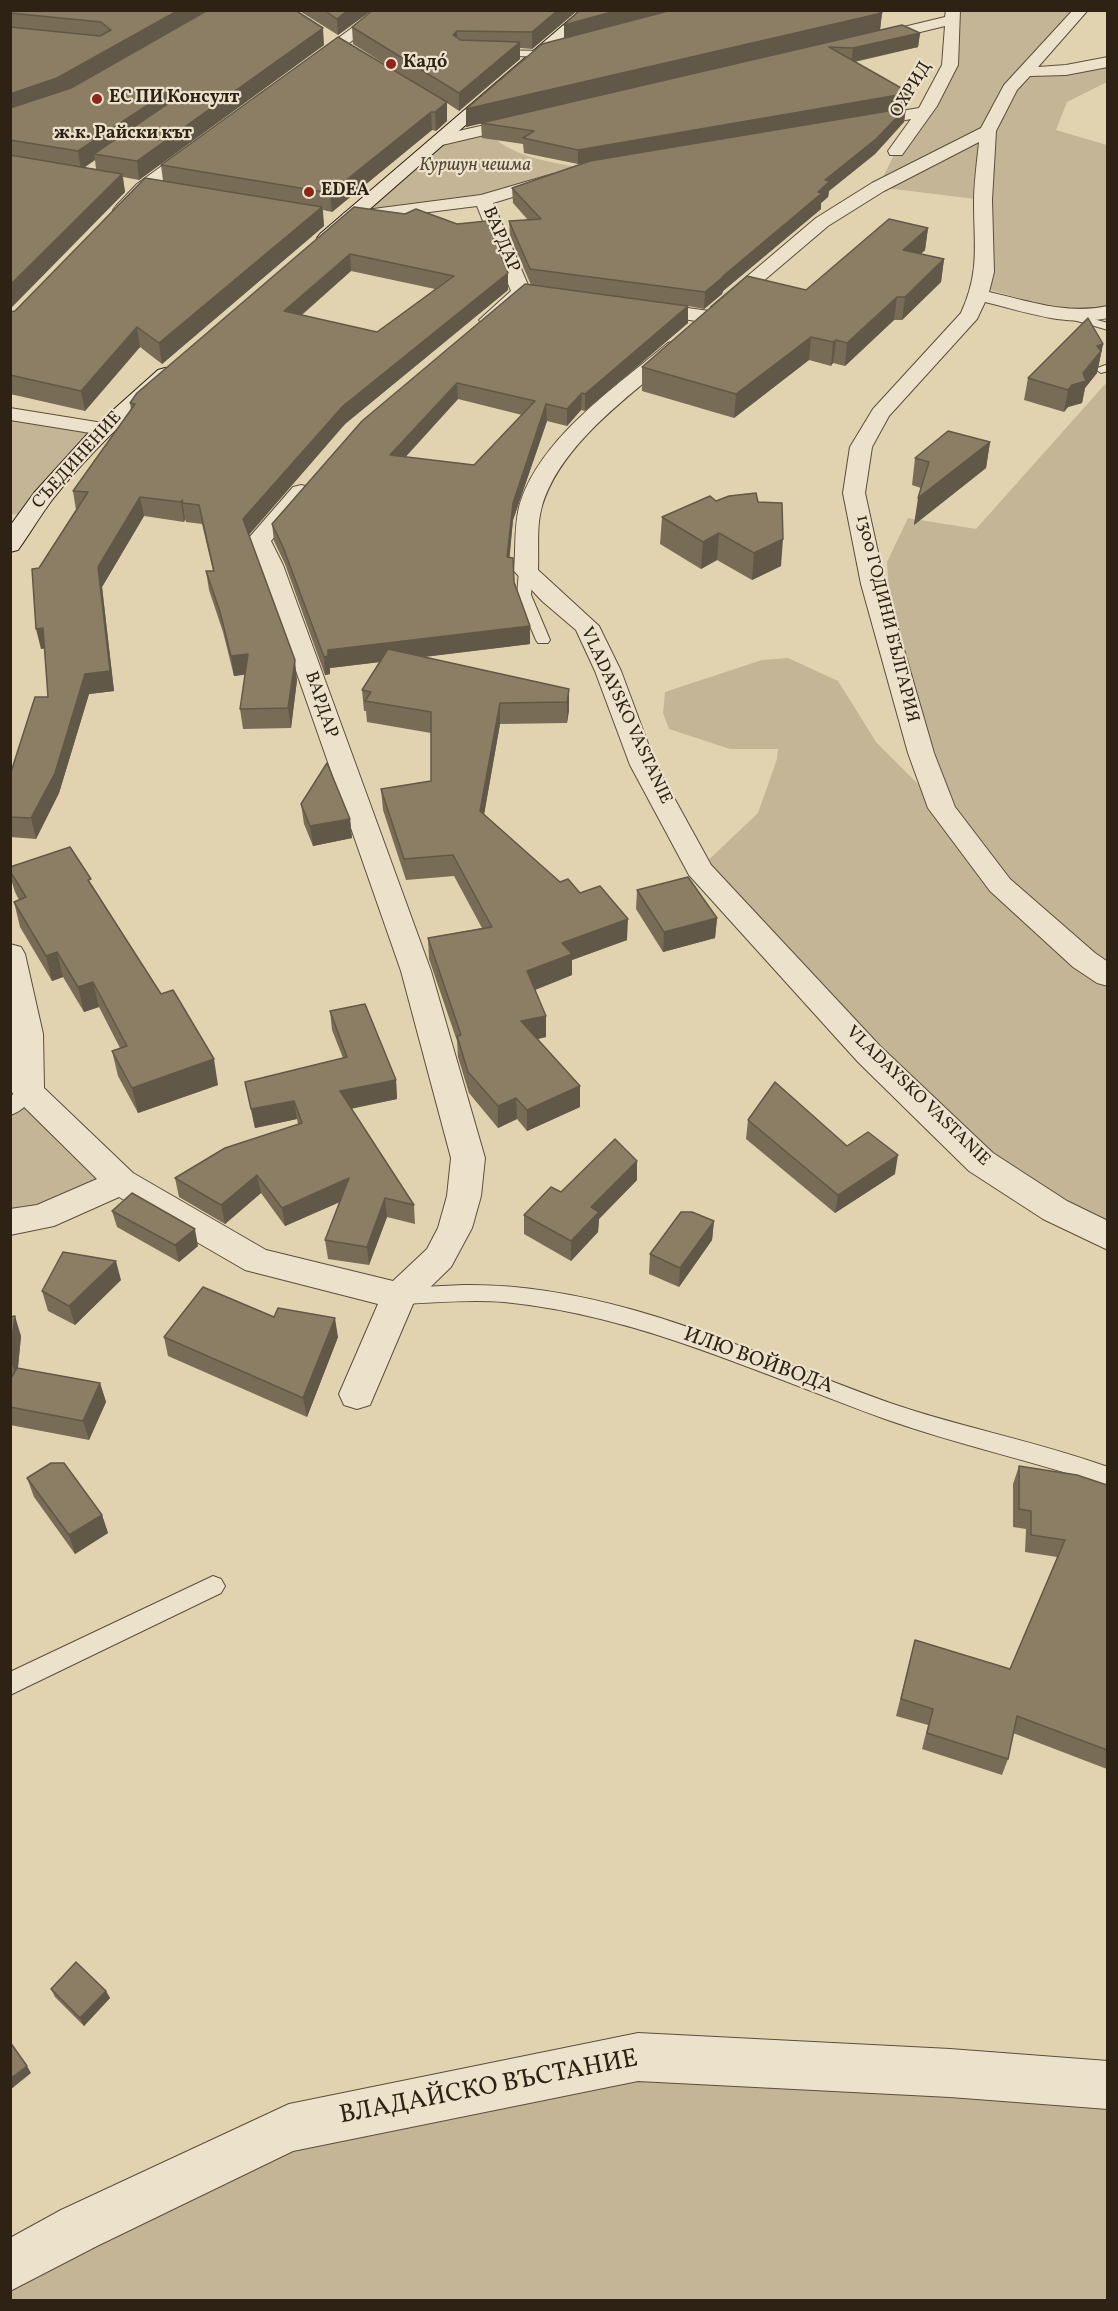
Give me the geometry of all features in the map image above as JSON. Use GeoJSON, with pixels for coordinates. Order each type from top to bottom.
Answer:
{"type":"FeatureCollection","features":[{"type":"Feature","properties":{"kind":"street"},"geometry":{"type":"LineString","coordinates":[[296,76],[343,49],[386,10]]}},
{"type":"Feature","properties":{"kind":"street"},"geometry":{"type":"LineString","coordinates":[[308,253],[591,10]]}},
{"type":"Feature","properties":{"kind":"street"},"geometry":{"type":"LineString","coordinates":[[526,571],[531,506],[545,474],[577,434],[709,317],[822,222],[878,187],[988,131],[1010,88],[1081,10]]}},
{"type":"Feature","properties":{"kind":"street"},"geometry":{"type":"LineString","coordinates":[[847,45],[952,15]]}},
{"type":"Feature","properties":{"kind":"street","name":"ОХРИД"},"geometry":{"type":"LineString","coordinates":[[896,151],[924,112],[950,65],[952,15]]}},
{"type":"Feature","properties":{"kind":"street"},"geometry":{"type":"LineString","coordinates":[[320,34],[343,49]]}},
{"type":"Feature","properties":{"kind":"street"},"geometry":{"type":"LineString","coordinates":[[542,54],[576,45]]}},
{"type":"Feature","properties":{"kind":"street"},"geometry":{"type":"LineString","coordinates":[[1024,71],[1050,73],[1071,71],[1107,62]]}},
{"type":"Feature","properties":{"kind":"street"},"geometry":{"type":"LineString","coordinates":[[444,109],[463,121]]}},
{"type":"Feature","properties":{"kind":"street"},"geometry":{"type":"LineString","coordinates":[[843,126],[924,112]]}},
{"type":"Feature","properties":{"kind":"street"},"geometry":{"type":"LineString","coordinates":[[442,140],[543,116]]}},
{"type":"Feature","properties":{"kind":"street","name":"1300 ГОДИНИ БЪЛГАРИЯ"},"geometry":{"type":"LineString","coordinates":[[988,131],[983,200],[985,272],[979,295],[970,315],[880,413],[861,447],[854,493],[873,584],[921,753],[942,808],[1000,885],[1084,960],[1107,976]]}},
{"type":"Feature","properties":{"kind":"street"},"geometry":{"type":"LineString","coordinates":[[111,220],[143,188],[215,135]]}},
{"type":"Feature","properties":{"kind":"street"},"geometry":{"type":"LineString","coordinates":[[320,218],[347,220],[483,200],[566,175]]}},
{"type":"Feature","properties":{"kind":"street"},"geometry":{"type":"LineString","coordinates":[[122,185],[166,192]]}},
{"type":"Feature","properties":{"kind":"street","name":"ВАРДАР"},"geometry":{"type":"LineString","coordinates":[[467,338],[533,293],[483,200]]}},
{"type":"Feature","properties":{"kind":"street"},"geometry":{"type":"LineString","coordinates":[[979,295],[1061,314],[1095,316],[1107,312]]}},
{"type":"Feature","properties":{"kind":"street"},"geometry":{"type":"LineString","coordinates":[[627,306],[709,317]]}},
{"type":"Feature","properties":{"kind":"street","name":"СЪЕДИНЕНИЕ"},"geometry":{"type":"LineString","coordinates":[[10,545],[16,524],[103,429],[182,359]]}},
{"type":"Feature","properties":{"kind":"street"},"geometry":{"type":"LineString","coordinates":[[10,414],[103,429]]}},
{"type":"Feature","properties":{"kind":"street","name":"ВАРДАР"},"geometry":{"type":"LineString","coordinates":[[318,473],[259,540],[271,565],[416,971],[468,1158],[464,1196],[455,1228],[439,1258],[399,1296]]}},
{"type":"Feature","properties":{"kind":"street","name":"VLADAYSKO VASTANIE"},"geometry":{"type":"LineString","coordinates":[[526,571],[550,596],[587,626],[608,671],[643,765],[699,869],[869,1054],[981,1162],[1055,1210],[1107,1238]]}},
{"type":"Feature","properties":{"kind":"street"},"geometry":{"type":"LineString","coordinates":[[10,954],[27,1034],[19,1100],[121,1182],[257,1261],[399,1296],[357,1394]]}},
{"type":"Feature","properties":{"kind":"street"},"geometry":{"type":"LineString","coordinates":[[10,1222],[42,1217],[121,1182]]}},
{"type":"Feature","properties":{"kind":"street","name":"ВЛАДАЙСКО ВЪСТАНИЕ"},"geometry":{"type":"LineString","coordinates":[[10,2266],[79,2228],[289,2128],[638,2057],[950,2073],[1107,2085]]}},
{"type":"Feature","properties":{"kind":"lane"},"geometry":{"type":"LineString","coordinates":[[484,52],[542,54]]}},
{"type":"Feature","properties":{"kind":"lane"},"geometry":{"type":"LineString","coordinates":[[1061,314],[1107,327]]}},
{"type":"Feature","properties":{"kind":"lane"},"geometry":{"type":"LineString","coordinates":[[526,571],[524,595],[543,640]]}},
{"type":"Feature","properties":{"kind":"lane","name":"ИЛЮ ВОЙВОДА"},"geometry":{"type":"LineString","coordinates":[[399,1296],[502,1294],[572,1304],[637,1318],[896,1413],[1107,1477]]}},
{"type":"Feature","properties":{"kind":"lane"},"geometry":{"type":"LineString","coordinates":[[10,1684],[213,1586]]}},
{"type":"Feature","properties":{"kind":"green space"},"geometry":{"type":"Polygon","coordinates":[[[953,11],[1081,11],[1025,71],[1107,62],[1107,82],[1067,102],[1056,130],[1107,145],[1107,307],[1088,313],[1059,310],[991,290],[985,272],[983,200],[878,187],[896,151],[950,65],[953,11]]]}},
{"type":"Feature","properties":{"kind":"green space","name":"Куршун чешма"},"geometry":{"type":"Polygon","coordinates":[[[485,130],[496,140],[520,153],[545,161],[587,169],[523,190],[350,217],[442,140],[485,130]]]}},
{"type":"Feature","properties":{"kind":"green space"},"geometry":{"type":"Polygon","coordinates":[[[1107,382],[1107,1237],[981,1162],[699,869],[758,813],[777,759],[778,749],[730,749],[669,729],[663,713],[665,692],[762,660],[788,658],[838,681],[876,742],[941,807],[921,753],[889,593],[887,562],[908,518],[976,529],[1107,382]]]}},
{"type":"Feature","properties":{"kind":"green space"},"geometry":{"type":"Polygon","coordinates":[[[10,419],[91,432],[26,515],[11,514],[10,419]]]}},
{"type":"Feature","properties":{"kind":"green space"},"geometry":{"type":"Polygon","coordinates":[[[28,1092],[121,1182],[11,1222],[10,1108],[28,1092]]]}},
{"type":"Feature","properties":{"kind":"green space"},"geometry":{"type":"Polygon","coordinates":[[[638,2057],[1107,2085],[1107,2300],[11,2300],[10,2266],[289,2128],[638,2057]]]}},
{"type":"Feature","properties":{"kind":"building"},"geometry":{"type":"Polygon","coordinates":[[[10,10],[179,10],[57,78],[10,94],[10,27],[100,36],[111,30],[101,22],[10,13],[10,10]]]}},
{"type":"Feature","properties":{"kind":"building"},"geometry":{"type":"Polygon","coordinates":[[[208,10],[295,10],[323,28],[137,161],[94,154],[178,97],[177,89],[172,89],[78,151],[10,140],[10,108],[71,88],[208,10]]]}},
{"type":"Feature","properties":{"kind":"building"},"geometry":{"type":"Polygon","coordinates":[[[324,10],[348,10],[337,19],[324,10]]]}},
{"type":"Feature","properties":{"kind":"building"},"geometry":{"type":"Polygon","coordinates":[[[373,10],[558,10],[532,32],[457,31],[453,35],[460,40],[520,42],[459,93],[352,27],[373,10]]]}},
{"type":"Feature","properties":{"kind":"building"},"geometry":{"type":"Polygon","coordinates":[[[580,10],[619,10],[564,25],[580,10]]]}},
{"type":"Feature","properties":{"kind":"building"},"geometry":{"type":"Polygon","coordinates":[[[672,10],[876,10],[882,13],[466,109],[542,44],[672,10]]]}},
{"type":"Feature","properties":{"kind":"building"},"geometry":{"type":"Polygon","coordinates":[[[902,25],[920,33],[853,48],[829,47],[910,93],[578,150],[523,138],[534,131],[481,123],[902,25]]]}},
{"type":"Feature","properties":{"kind":"building"},"geometry":{"type":"Polygon","coordinates":[[[338,37],[447,102],[435,112],[431,112],[330,193],[161,165],[338,37]]]}},
{"type":"Feature","properties":{"kind":"building"},"geometry":{"type":"Polygon","coordinates":[[[906,108],[876,139],[825,180],[830,181],[818,192],[822,193],[705,292],[530,269],[509,221],[541,219],[512,188],[590,161],[906,108]]]}},
{"type":"Feature","properties":{"kind":"building"},"geometry":{"type":"Polygon","coordinates":[[[10,155],[122,174],[10,285],[10,155]]]}},
{"type":"Feature","properties":{"kind":"building"},"geometry":{"type":"Polygon","coordinates":[[[145,178],[322,207],[159,343],[137,327],[81,391],[10,375],[10,312],[15,311],[145,178]]]}},
{"type":"Feature","properties":{"kind":"building"},"geometry":{"type":"Polygon","coordinates":[[[354,207],[405,214],[416,209],[457,224],[487,221],[508,273],[343,406],[243,519],[295,660],[288,708],[240,709],[248,654],[231,656],[220,612],[206,571],[214,571],[199,505],[183,503],[182,500],[181,502],[140,497],[98,567],[110,671],[85,674],[55,773],[31,818],[10,817],[10,775],[35,697],[48,697],[43,628],[36,629],[32,569],[39,568],[88,492],[73,491],[135,404],[130,403],[137,393],[354,207]],[[350,254],[284,311],[377,332],[454,276],[350,254]]]}},
{"type":"Feature","properties":{"kind":"building"},"geometry":{"type":"Polygon","coordinates":[[[889,219],[928,228],[903,250],[944,259],[905,297],[897,297],[847,343],[811,337],[736,394],[642,367],[747,276],[806,290],[889,219]]]}},
{"type":"Feature","properties":{"kind":"building"},"geometry":{"type":"Polygon","coordinates":[[[525,284],[688,306],[585,394],[582,393],[567,409],[546,404],[513,503],[507,557],[513,558],[514,582],[530,626],[328,650],[328,656],[324,657],[283,547],[272,524],[362,421],[525,284]],[[457,383],[390,455],[474,465],[535,401],[457,383]]]}},
{"type":"Feature","properties":{"kind":"building"},"geometry":{"type":"Polygon","coordinates":[[[1088,318],[1103,344],[1097,346],[1101,351],[1083,373],[1086,381],[1072,385],[1068,390],[1028,378],[1088,318]]]}},
{"type":"Feature","properties":{"kind":"building"},"geometry":{"type":"Polygon","coordinates":[[[948,431],[990,442],[918,498],[929,462],[915,458],[948,431]]]}},
{"type":"Feature","properties":{"kind":"building"},"geometry":{"type":"Polygon","coordinates":[[[756,493],[758,502],[782,503],[783,539],[754,553],[719,533],[703,542],[662,517],[710,496],[716,501],[729,496],[756,493]]]}},
{"type":"Feature","properties":{"kind":"building"},"geometry":{"type":"Polygon","coordinates":[[[388,649],[569,689],[567,702],[500,703],[480,811],[560,882],[568,879],[580,893],[600,886],[628,919],[562,943],[572,954],[527,971],[546,1016],[521,1021],[580,1086],[527,1110],[516,1098],[498,1106],[468,1072],[457,1036],[461,1035],[428,938],[492,927],[453,855],[404,859],[381,789],[431,781],[431,712],[365,701],[371,692],[362,690],[388,649]]]}},
{"type":"Feature","properties":{"kind":"building"},"geometry":{"type":"Polygon","coordinates":[[[327,763],[350,819],[310,826],[301,804],[327,763]]]}},
{"type":"Feature","properties":{"kind":"building"},"geometry":{"type":"Polygon","coordinates":[[[70,847],[91,879],[88,880],[161,994],[173,990],[214,1059],[132,1088],[112,1051],[127,1046],[93,982],[78,987],[57,952],[46,956],[14,902],[26,897],[10,871],[10,867],[70,847]]]}},
{"type":"Feature","properties":{"kind":"building"},"geometry":{"type":"Polygon","coordinates":[[[688,877],[717,918],[664,932],[637,890],[688,877]]]}},
{"type":"Feature","properties":{"kind":"building"},"geometry":{"type":"Polygon","coordinates":[[[365,1004],[396,1080],[340,1091],[414,1205],[385,1198],[367,1247],[325,1240],[349,1178],[282,1208],[257,1175],[221,1205],[175,1178],[225,1148],[302,1123],[294,1101],[251,1109],[245,1082],[347,1057],[330,1011],[365,1004]]]}},
{"type":"Feature","properties":{"kind":"building"},"geometry":{"type":"Polygon","coordinates":[[[775,1082],[847,1146],[868,1132],[898,1155],[838,1195],[748,1120],[775,1082]]]}},
{"type":"Feature","properties":{"kind":"building"},"geometry":{"type":"Polygon","coordinates":[[[615,1139],[637,1161],[591,1207],[599,1212],[571,1241],[524,1215],[551,1187],[561,1192],[615,1139]]]}},
{"type":"Feature","properties":{"kind":"building"},"geometry":{"type":"Polygon","coordinates":[[[132,1193],[195,1229],[175,1245],[112,1211],[132,1193]]]}},
{"type":"Feature","properties":{"kind":"building"},"geometry":{"type":"Polygon","coordinates":[[[681,1212],[692,1212],[714,1221],[680,1268],[650,1254],[681,1212]]]}},
{"type":"Feature","properties":{"kind":"building"},"geometry":{"type":"Polygon","coordinates":[[[63,1252],[116,1261],[69,1306],[42,1291],[63,1252]]]}},
{"type":"Feature","properties":{"kind":"building"},"geometry":{"type":"Polygon","coordinates":[[[203,1287],[274,1317],[278,1308],[335,1318],[303,1398],[164,1337],[203,1287]]]}},
{"type":"Feature","properties":{"kind":"building"},"geometry":{"type":"Polygon","coordinates":[[[15,1316],[10,1353],[10,1317],[15,1316]]]}},
{"type":"Feature","properties":{"kind":"building"},"geometry":{"type":"Polygon","coordinates":[[[17,1368],[100,1383],[83,1421],[10,1407],[10,1380],[17,1368]]]}},
{"type":"Feature","properties":{"kind":"building"},"geometry":{"type":"Polygon","coordinates":[[[51,1463],[64,1463],[102,1515],[69,1535],[27,1478],[51,1463]]]}},
{"type":"Feature","properties":{"kind":"building"},"geometry":{"type":"Polygon","coordinates":[[[1019,1466],[1077,1475],[1107,1485],[1107,1750],[1017,1716],[1008,1759],[927,1733],[933,1709],[901,1699],[915,1640],[1010,1669],[1065,1540],[1031,1535],[1031,1511],[1019,1509],[1019,1466]]]}},
{"type":"Feature","properties":{"kind":"building"},"geometry":{"type":"Polygon","coordinates":[[[76,1962],[106,1991],[80,2018],[51,1989],[76,1962]]]}},
{"type":"Feature","properties":{"kind":"building"},"geometry":{"type":"Polygon","coordinates":[[[10,2042],[27,2066],[10,2079],[10,2042]]]}},
{"type":"Feature","properties":{"kind":"place","name":"Кадó"},"geometry":{"type":"Point","coordinates":[391,64]}},
{"type":"Feature","properties":{"kind":"place","name":"ЕС ПИ Консулт"},"geometry":{"type":"Point","coordinates":[97,99]}},
{"type":"Feature","properties":{"kind":"place","name":"EDEA"},"geometry":{"type":"Point","coordinates":[309,192]}},
{"type":"Feature","properties":{"kind":"district","name":"ж.к. Райски кът"},"geometry":{"type":"Point","coordinates":[123,135]}}]}
